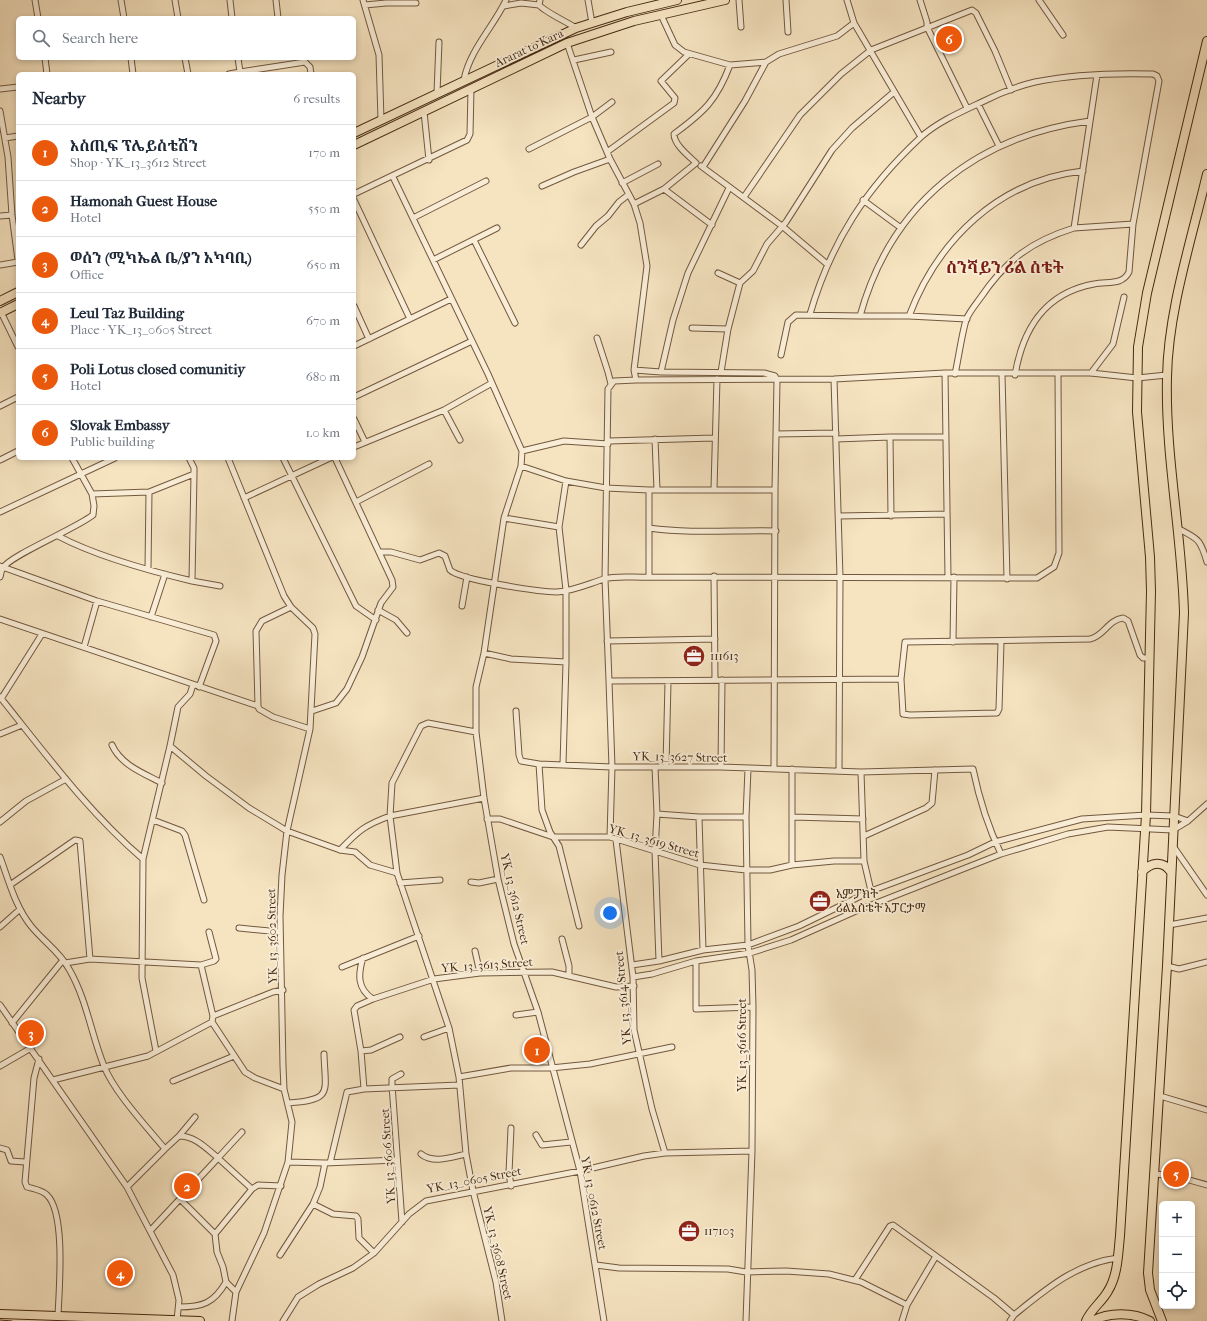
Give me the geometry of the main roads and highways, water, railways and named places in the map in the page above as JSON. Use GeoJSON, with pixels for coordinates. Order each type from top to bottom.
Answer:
{"type":"FeatureCollection","features":[{"type":"Feature","properties":{"kind":"main road","name":"Ararat to Kara"},"geometry":{"type":"LineString","coordinates":[[356,132],[576,28],[677,0]]}},
{"type":"Feature","properties":{"kind":"main road","name":"Ararat to Kara"},"geometry":{"type":"LineString","coordinates":[[356,144],[567,43],[614,27],[661,14],[723,0]]}},
{"type":"Feature","properties":{"kind":"main road"},"geometry":{"type":"LineString","coordinates":[[1086,1321],[1089,1314],[1108,1291],[1115,1275],[1118,1258],[1130,1089],[1146,815],[1147,708],[1150,658],[1150,557],[1137,412],[1138,347],[1143,307],[1207,41]]}},
{"type":"Feature","properties":{"kind":"main road"},"geometry":{"type":"LineString","coordinates":[[500,63],[504,73]]}},
{"type":"Feature","properties":{"kind":"main road"},"geometry":{"type":"LineString","coordinates":[[1162,1321],[1148,1282],[1167,966],[1184,613],[1183,580],[1167,409],[1167,375],[1172,326],[1207,174]]}},
{"type":"Feature","properties":{"kind":"main road"},"geometry":{"type":"LineString","coordinates":[[0,301],[16,293]]}},
{"type":"Feature","properties":{"kind":"main road"},"geometry":{"type":"LineString","coordinates":[[1,312],[16,305]]}},
{"type":"Feature","properties":{"kind":"main road"},"geometry":{"type":"LineString","coordinates":[[1142,872],[1147,866],[1156,863],[1164,864],[1171,872]]}},
{"type":"Feature","properties":{"kind":"main road"},"geometry":{"type":"LineString","coordinates":[[0,1314],[58,1316],[67,1318],[200,1321]]}},
{"type":"Feature","properties":{"kind":"main road"},"geometry":{"type":"LineString","coordinates":[[1092,1321],[1115,1314],[1131,1315],[1150,1321]]}},
{"type":"Feature","properties":{"kind":"tram line"},"geometry":{"type":"LineString","coordinates":[[0,1320],[12,1321]]}},
{"type":"Feature","properties":{"kind":"place","name":"Slovak Embassy"},"geometry":{"type":"Point","coordinates":[949,39]}},
{"type":"Feature","properties":{"kind":"place","name":"111613"},"geometry":{"type":"Point","coordinates":[694,656]}},
{"type":"Feature","properties":{"kind":"place","name":"ኢምፓክት ሪልእስቴት አፓርታማ"},"geometry":{"type":"Point","coordinates":[820,901]}},
{"type":"Feature","properties":{"kind":"place","name":"ወሰን (ሚካኤል ቤ/ያን አካባቢ)"},"geometry":{"type":"Point","coordinates":[31,1033]}},
{"type":"Feature","properties":{"kind":"place","name":"እስጢፍ ፕሌይስቴሽን"},"geometry":{"type":"Point","coordinates":[537,1050]}},
{"type":"Feature","properties":{"kind":"place","name":"Poli Lotus closed comunitiy"},"geometry":{"type":"Point","coordinates":[1176,1174]}},
{"type":"Feature","properties":{"kind":"place","name":"Hamonah Guest House"},"geometry":{"type":"Point","coordinates":[187,1186]}},
{"type":"Feature","properties":{"kind":"place","name":"117103"},"geometry":{"type":"Point","coordinates":[689,1231]}},
{"type":"Feature","properties":{"kind":"place","name":"Leul Taz Building"},"geometry":{"type":"Point","coordinates":[120,1273]}},
{"type":"Feature","properties":{"kind":"district","name":"ስንሻይን ሪል ስቴት"},"geometry":{"type":"Point","coordinates":[1005,267]}}]}
